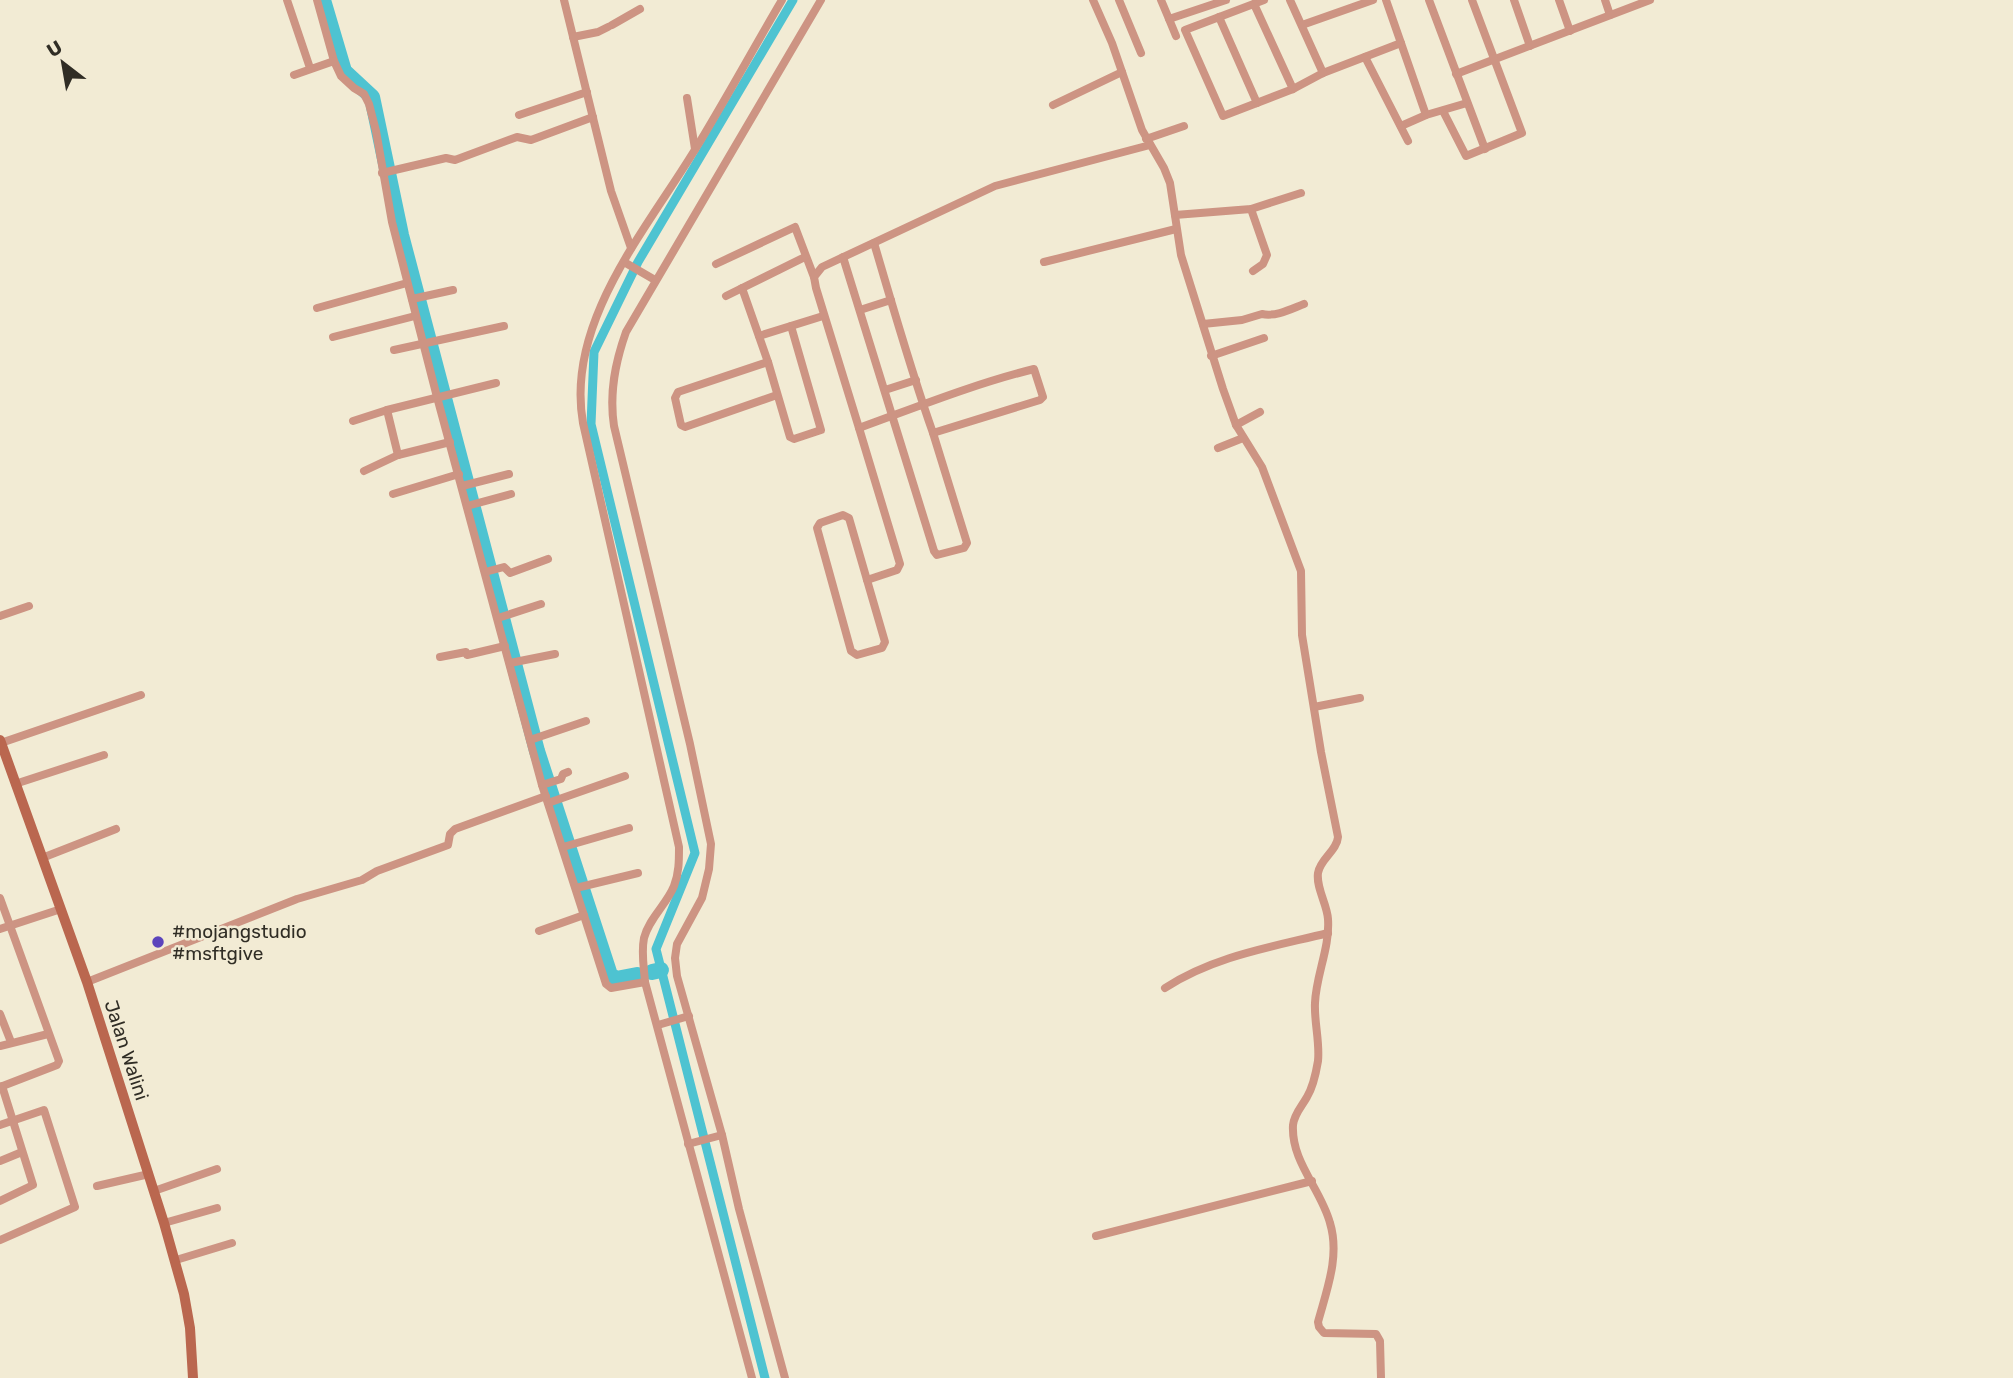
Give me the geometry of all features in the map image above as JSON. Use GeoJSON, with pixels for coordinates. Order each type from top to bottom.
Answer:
{"type":"FeatureCollection","features":[{"type":"Feature","properties":{"kind":"street"},"geometry":{"type":"LineString","coordinates":[[288,0],[310,68]]}},
{"type":"Feature","properties":{"kind":"street"},"geometry":{"type":"LineString","coordinates":[[317,0],[334,61],[348,83],[367,98],[407,283],[415,298],[415,316],[428,344],[450,442],[471,505],[501,617],[505,646],[513,662],[550,800],[567,846],[584,915],[607,987],[645,982]]}},
{"type":"Feature","properties":{"kind":"street"},"geometry":{"type":"LineString","coordinates":[[565,0],[611,191],[631,248]]}},
{"type":"Feature","properties":{"kind":"street"},"geometry":{"type":"LineString","coordinates":[[752,1378],[689,1144],[662,1023],[645,982],[642,952],[645,935],[653,917],[674,887],[679,866],[679,847],[581,409],[581,379],[588,343],[608,291],[626,263],[631,248],[695,149],[782,0]]}},
{"type":"Feature","properties":{"kind":"street"},"geometry":{"type":"LineString","coordinates":[[785,1378],[685,1017],[677,976],[677,944],[702,898],[709,869],[711,844],[612,410],[616,362],[626,332],[652,278],[821,0]]}},
{"type":"Feature","properties":{"kind":"street"},"geometry":{"type":"LineString","coordinates":[[1093,0],[1148,142],[1170,183],[1181,255],[1211,356],[1236,425],[1262,467],[1301,571],[1302,635],[1338,837],[1336,845],[1318,871],[1318,881],[1327,911],[1328,933],[1315,1002],[1318,1060],[1312,1085],[1294,1117],[1294,1143],[1302,1167],[1312,1181],[1330,1222],[1334,1245],[1333,1267],[1318,1322],[1319,1327],[1324,1333],[1371,1333],[1378,1336],[1381,1378]]}},
{"type":"Feature","properties":{"kind":"street"},"geometry":{"type":"LineString","coordinates":[[1119,0],[1141,53]]}},
{"type":"Feature","properties":{"kind":"street"},"geometry":{"type":"LineString","coordinates":[[1161,0],[1176,37]]}},
{"type":"Feature","properties":{"kind":"street"},"geometry":{"type":"LineString","coordinates":[[1169,19],[1226,0]]}},
{"type":"Feature","properties":{"kind":"street"},"geometry":{"type":"LineString","coordinates":[[1264,0],[1186,28],[1185,33],[1223,116],[1293,89],[1322,73],[1401,43]]}},
{"type":"Feature","properties":{"kind":"street"},"geometry":{"type":"LineString","coordinates":[[1290,0],[1322,73]]}},
{"type":"Feature","properties":{"kind":"street"},"geometry":{"type":"LineString","coordinates":[[1302,25],[1373,0]]}},
{"type":"Feature","properties":{"kind":"street"},"geometry":{"type":"LineString","coordinates":[[1386,0],[1426,115]]}},
{"type":"Feature","properties":{"kind":"street"},"geometry":{"type":"LineString","coordinates":[[1429,0],[1485,149]]}},
{"type":"Feature","properties":{"kind":"street"},"geometry":{"type":"LineString","coordinates":[[1443,111],[1463,155],[1472,155],[1522,133],[1472,0]]}},
{"type":"Feature","properties":{"kind":"street"},"geometry":{"type":"LineString","coordinates":[[1514,0],[1530,46]]}},
{"type":"Feature","properties":{"kind":"street"},"geometry":{"type":"LineString","coordinates":[[1559,0],[1570,31]]}},
{"type":"Feature","properties":{"kind":"street"},"geometry":{"type":"LineString","coordinates":[[1605,0],[1610,15]]}},
{"type":"Feature","properties":{"kind":"street"},"geometry":{"type":"LineString","coordinates":[[1456,74],[1646,1]]}},
{"type":"Feature","properties":{"kind":"street"},"geometry":{"type":"LineString","coordinates":[[1254,4],[1293,89]]}},
{"type":"Feature","properties":{"kind":"street"},"geometry":{"type":"LineString","coordinates":[[573,37],[598,32],[640,9]]}},
{"type":"Feature","properties":{"kind":"street"},"geometry":{"type":"LineString","coordinates":[[1219,17],[1257,103]]}},
{"type":"Feature","properties":{"kind":"street"},"geometry":{"type":"LineString","coordinates":[[1365,57],[1408,141]]}},
{"type":"Feature","properties":{"kind":"street"},"geometry":{"type":"LineString","coordinates":[[294,75],[334,61]]}},
{"type":"Feature","properties":{"kind":"street"},"geometry":{"type":"LineString","coordinates":[[1054,105],[1122,72]]}},
{"type":"Feature","properties":{"kind":"street"},"geometry":{"type":"LineString","coordinates":[[519,115],[587,92]]}},
{"type":"Feature","properties":{"kind":"street"},"geometry":{"type":"LineString","coordinates":[[687,98],[695,149]]}},
{"type":"Feature","properties":{"kind":"street"},"geometry":{"type":"LineString","coordinates":[[1401,126],[1426,115],[1467,103]]}},
{"type":"Feature","properties":{"kind":"street"},"geometry":{"type":"LineString","coordinates":[[384,173],[446,158],[455,160],[517,137],[528,141],[593,117]]}},
{"type":"Feature","properties":{"kind":"street"},"geometry":{"type":"LineString","coordinates":[[814,277],[822,267],[995,186],[1148,142],[1184,126]]}},
{"type":"Feature","properties":{"kind":"street"},"geometry":{"type":"LineString","coordinates":[[1175,215],[1251,209],[1301,192]]}},
{"type":"Feature","properties":{"kind":"street"},"geometry":{"type":"LineString","coordinates":[[1251,209],[1267,250],[1263,264],[1253,271]]}},
{"type":"Feature","properties":{"kind":"street"},"geometry":{"type":"LineString","coordinates":[[716,264],[791,227],[797,230],[814,277],[823,316],[900,564],[897,570],[867,580]]}},
{"type":"Feature","properties":{"kind":"street"},"geometry":{"type":"LineString","coordinates":[[1044,262],[1176,229]]}},
{"type":"Feature","properties":{"kind":"street"},"geometry":{"type":"LineString","coordinates":[[843,257],[934,551],[937,555],[964,548],[967,543],[874,243]]}},
{"type":"Feature","properties":{"kind":"street"},"geometry":{"type":"LineString","coordinates":[[726,296],[805,257]]}},
{"type":"Feature","properties":{"kind":"street"},"geometry":{"type":"LineString","coordinates":[[626,263],[652,278]]}},
{"type":"Feature","properties":{"kind":"street"},"geometry":{"type":"LineString","coordinates":[[317,308],[407,283]]}},
{"type":"Feature","properties":{"kind":"street"},"geometry":{"type":"LineString","coordinates":[[742,288],[791,438],[821,430],[791,326]]}},
{"type":"Feature","properties":{"kind":"street"},"geometry":{"type":"LineString","coordinates":[[415,298],[453,290]]}},
{"type":"Feature","properties":{"kind":"street"},"geometry":{"type":"LineString","coordinates":[[860,310],[891,300]]}},
{"type":"Feature","properties":{"kind":"street"},"geometry":{"type":"LineString","coordinates":[[1202,324],[1242,320],[1262,314],[1266,316],[1304,304]]}},
{"type":"Feature","properties":{"kind":"street"},"geometry":{"type":"LineString","coordinates":[[333,337],[415,316]]}},
{"type":"Feature","properties":{"kind":"street"},"geometry":{"type":"LineString","coordinates":[[759,336],[823,316]]}},
{"type":"Feature","properties":{"kind":"street"},"geometry":{"type":"LineString","coordinates":[[394,350],[504,326]]}},
{"type":"Feature","properties":{"kind":"street"},"geometry":{"type":"LineString","coordinates":[[1211,356],[1264,338]]}},
{"type":"Feature","properties":{"kind":"street"},"geometry":{"type":"LineString","coordinates":[[768,362],[678,392],[675,398],[681,425],[685,427],[777,395]]}},
{"type":"Feature","properties":{"kind":"street"},"geometry":{"type":"LineString","coordinates":[[859,428],[953,393],[1034,369],[1043,393],[1040,400],[933,433]]}},
{"type":"Feature","properties":{"kind":"street"},"geometry":{"type":"LineString","coordinates":[[885,390],[916,380]]}},
{"type":"Feature","properties":{"kind":"street"},"geometry":{"type":"LineString","coordinates":[[353,421],[496,383]]}},
{"type":"Feature","properties":{"kind":"street"},"geometry":{"type":"LineString","coordinates":[[387,410],[398,455]]}},
{"type":"Feature","properties":{"kind":"street"},"geometry":{"type":"LineString","coordinates":[[1236,425],[1260,412]]}},
{"type":"Feature","properties":{"kind":"street"},"geometry":{"type":"LineString","coordinates":[[1218,448],[1243,438]]}},
{"type":"Feature","properties":{"kind":"street"},"geometry":{"type":"LineString","coordinates":[[364,471],[398,455],[450,442]]}},
{"type":"Feature","properties":{"kind":"street"},"geometry":{"type":"LineString","coordinates":[[393,494],[459,474]]}},
{"type":"Feature","properties":{"kind":"street"},"geometry":{"type":"LineString","coordinates":[[465,485],[509,474]]}},
{"type":"Feature","properties":{"kind":"street"},"geometry":{"type":"LineString","coordinates":[[471,505],[511,494]]}},
{"type":"Feature","properties":{"kind":"street"},"geometry":{"type":"LineString","coordinates":[[847,515],[867,580],[884,646],[858,655],[851,651],[817,524],[847,515]]}},
{"type":"Feature","properties":{"kind":"street"},"geometry":{"type":"LineString","coordinates":[[488,571],[504,567],[510,573],[548,559]]}},
{"type":"Feature","properties":{"kind":"street"},"geometry":{"type":"LineString","coordinates":[[501,617],[541,604]]}},
{"type":"Feature","properties":{"kind":"street"},"geometry":{"type":"LineString","coordinates":[[0,616],[29,606]]}},
{"type":"Feature","properties":{"kind":"street"},"geometry":{"type":"LineString","coordinates":[[440,657],[466,652],[467,655],[505,646]]}},
{"type":"Feature","properties":{"kind":"street"},"geometry":{"type":"LineString","coordinates":[[513,662],[555,654]]}},
{"type":"Feature","properties":{"kind":"street"},"geometry":{"type":"LineString","coordinates":[[0,742],[141,695]]}},
{"type":"Feature","properties":{"kind":"street"},"geometry":{"type":"LineString","coordinates":[[1314,707],[1360,698]]}},
{"type":"Feature","properties":{"kind":"street"},"geometry":{"type":"LineString","coordinates":[[533,740],[586,721]]}},
{"type":"Feature","properties":{"kind":"street","name":"Jalan Walini"},"geometry":{"type":"LineString","coordinates":[[0,742],[87,982],[176,1260],[190,1328],[193,1378]]}},
{"type":"Feature","properties":{"kind":"street"},"geometry":{"type":"LineString","coordinates":[[15,785],[104,755]]}},
{"type":"Feature","properties":{"kind":"street"},"geometry":{"type":"LineString","coordinates":[[547,784],[561,779],[563,774],[568,772]]}},
{"type":"Feature","properties":{"kind":"street"},"geometry":{"type":"LineString","coordinates":[[87,982],[297,899],[362,880],[388,866],[448,845],[450,834],[455,829],[625,776]]}},
{"type":"Feature","properties":{"kind":"street"},"geometry":{"type":"LineString","coordinates":[[567,846],[629,828]]}},
{"type":"Feature","properties":{"kind":"street"},"geometry":{"type":"LineString","coordinates":[[42,858],[116,829]]}},
{"type":"Feature","properties":{"kind":"street"},"geometry":{"type":"LineString","coordinates":[[579,887],[638,873]]}},
{"type":"Feature","properties":{"kind":"street"},"geometry":{"type":"LineString","coordinates":[[0,898],[58,1063],[1,1086],[33,1185],[0,1201]]}},
{"type":"Feature","properties":{"kind":"street"},"geometry":{"type":"LineString","coordinates":[[0,929],[61,909]]}},
{"type":"Feature","properties":{"kind":"street"},"geometry":{"type":"LineString","coordinates":[[539,932],[584,915]]}},
{"type":"Feature","properties":{"kind":"street"},"geometry":{"type":"LineString","coordinates":[[1165,988],[1199,968],[1328,933]]}},
{"type":"Feature","properties":{"kind":"street"},"geometry":{"type":"LineString","coordinates":[[0,1014],[11,1042]]}},
{"type":"Feature","properties":{"kind":"street"},"geometry":{"type":"LineString","coordinates":[[662,1023],[685,1017]]}},
{"type":"Feature","properties":{"kind":"street"},"geometry":{"type":"LineString","coordinates":[[0,1045],[48,1034]]}},
{"type":"Feature","properties":{"kind":"street"},"geometry":{"type":"LineString","coordinates":[[0,1125],[43,1110],[75,1207],[0,1240]]}},
{"type":"Feature","properties":{"kind":"street"},"geometry":{"type":"LineString","coordinates":[[689,1144],[720,1136]]}},
{"type":"Feature","properties":{"kind":"street"},"geometry":{"type":"LineString","coordinates":[[0,1161],[22,1152]]}},
{"type":"Feature","properties":{"kind":"street"},"geometry":{"type":"LineString","coordinates":[[154,1191],[216,1170]]}},
{"type":"Feature","properties":{"kind":"street"},"geometry":{"type":"LineString","coordinates":[[97,1186],[149,1174]]}},
{"type":"Feature","properties":{"kind":"street"},"geometry":{"type":"LineString","coordinates":[[1096,1236],[1312,1181]]}},
{"type":"Feature","properties":{"kind":"street"},"geometry":{"type":"LineString","coordinates":[[164,1223],[217,1208]]}},
{"type":"Feature","properties":{"kind":"street"},"geometry":{"type":"LineString","coordinates":[[176,1260],[232,1243]]}},
{"type":"Feature","properties":{"kind":"waterway"},"geometry":{"type":"LineString","coordinates":[[323,0],[344,71],[372,97],[401,235],[537,751],[610,975],[616,979],[637,975]]}},
{"type":"Feature","properties":{"kind":"waterway"},"geometry":{"type":"LineString","coordinates":[[765,1378],[656,949],[695,853],[591,424],[594,352],[638,262],[793,0]]}},
{"type":"Feature","properties":{"kind":"waterway"},"geometry":{"type":"LineString","coordinates":[[652,972],[661,970]]}},
{"type":"Feature","properties":{"kind":"place","name":"#mojangstudio #msftgive"},"geometry":{"type":"Point","coordinates":[158,942]}}]}
